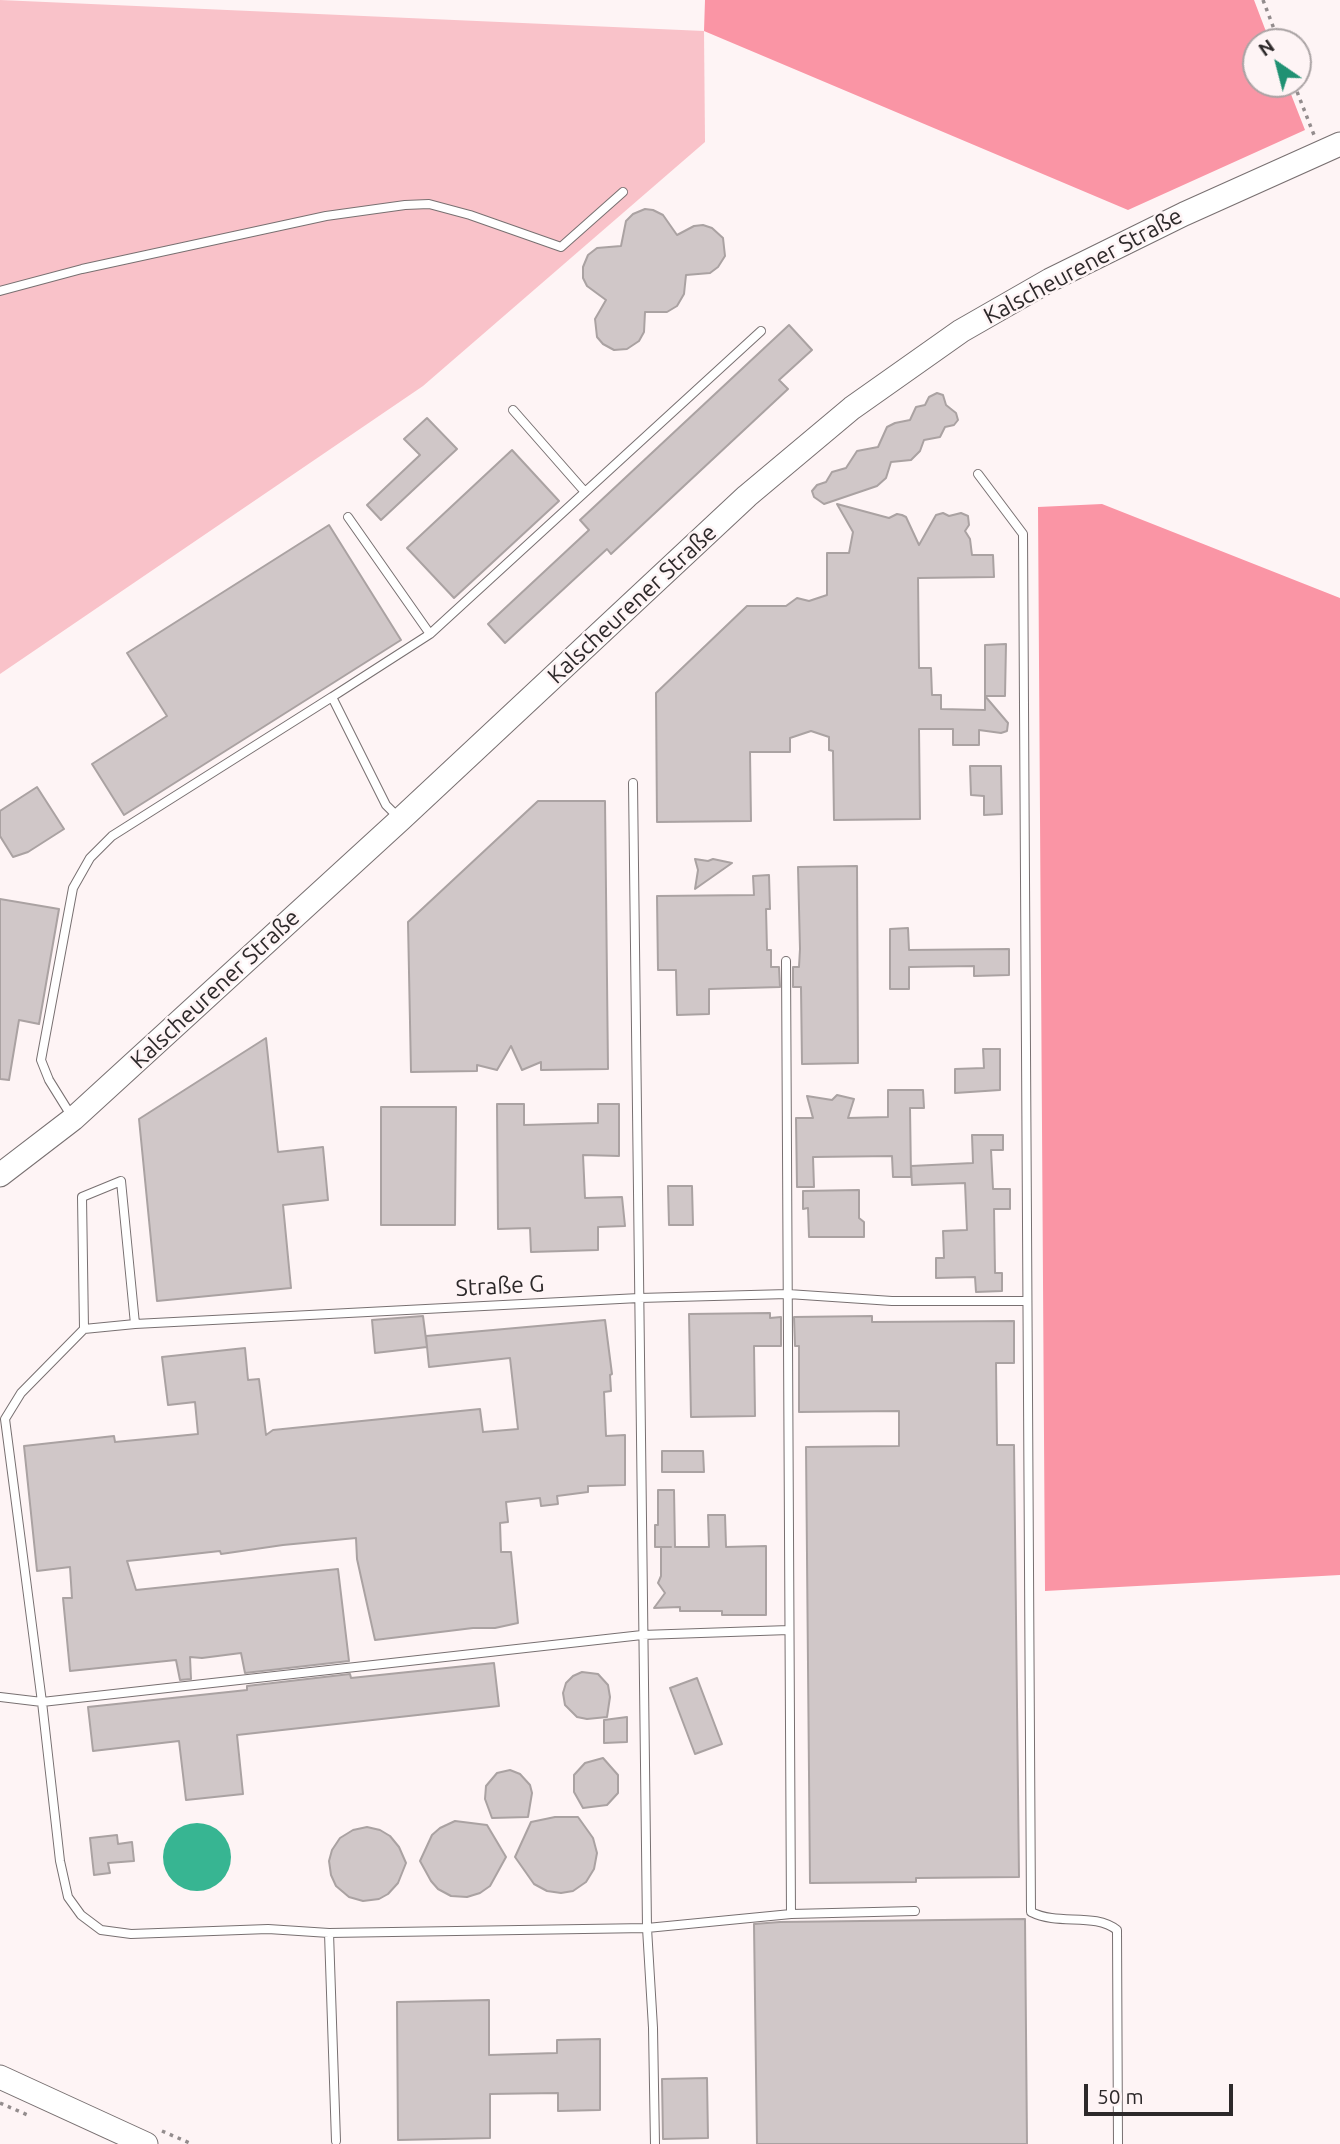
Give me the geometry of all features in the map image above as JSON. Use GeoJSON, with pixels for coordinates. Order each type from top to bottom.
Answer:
{"type":"FeatureCollection","features":[{"type":"Feature","properties":{"kind":"main road","name":"Kalscheurener Straße"},"geometry":{"type":"LineString","coordinates":[[0,1175],[73,1119],[401,819],[747,496],[852,408],[961,331],[1050,280],[1184,214],[1331,149]]}},
{"type":"Feature","properties":{"kind":"main road"},"geometry":{"type":"LineString","coordinates":[[0,2077],[146,2144]]}},
{"type":"Feature","properties":{"kind":"lane"},"geometry":{"type":"LineString","coordinates":[[0,291],[82,269],[326,216],[405,205],[429,204],[470,215],[561,247],[623,192]]}},
{"type":"Feature","properties":{"kind":"lane"},"geometry":{"type":"LineString","coordinates":[[73,1119],[49,1080],[41,1060],[73,888],[90,858],[112,836],[430,634],[761,331]]}},
{"type":"Feature","properties":{"kind":"lane"},"geometry":{"type":"LineString","coordinates":[[513,410],[586,492]]}},
{"type":"Feature","properties":{"kind":"lane"},"geometry":{"type":"LineString","coordinates":[[978,474],[1023,534],[1031,1912],[1045,1918],[1107,1922],[1117,1930],[1118,2144]]}},
{"type":"Feature","properties":{"kind":"lane"},"geometry":{"type":"LineString","coordinates":[[348,517],[430,634]]}},
{"type":"Feature","properties":{"kind":"lane"},"geometry":{"type":"LineString","coordinates":[[332,697],[386,805],[401,819]]}},
{"type":"Feature","properties":{"kind":"lane"},"geometry":{"type":"LineString","coordinates":[[633,783],[646,1928],[653,2028],[655,2144]]}},
{"type":"Feature","properties":{"kind":"lane"},"geometry":{"type":"LineString","coordinates":[[786,961],[791,1913]]}},
{"type":"Feature","properties":{"kind":"lane"},"geometry":{"type":"LineString","coordinates":[[135,1324],[121,1181],[82,1198],[84,1329],[21,1393],[2,1419],[42,1702],[60,1861],[68,1897],[81,1915],[101,1930],[131,1934],[268,1929],[330,1933],[646,1928],[791,1913],[915,1911]]}},
{"type":"Feature","properties":{"kind":"lane","name":"Straße G"},"geometry":{"type":"LineString","coordinates":[[84,1329],[135,1324],[639,1298],[788,1294],[892,1301],[1027,1301]]}},
{"type":"Feature","properties":{"kind":"lane"},"geometry":{"type":"LineString","coordinates":[[0,1698],[42,1702],[642,1635],[789,1630]]}},
{"type":"Feature","properties":{"kind":"lane"},"geometry":{"type":"LineString","coordinates":[[330,1933],[335,2141]]}},
{"type":"Feature","properties":{"kind":"path"},"geometry":{"type":"LineString","coordinates":[[1263,0],[1274,28]]}},
{"type":"Feature","properties":{"kind":"path"},"geometry":{"type":"LineString","coordinates":[[1302,98],[1331,149]]}},
{"type":"Feature","properties":{"kind":"shaded area"},"geometry":{"type":"Polygon","coordinates":[[[0,0],[704,31],[705,142],[423,386],[0,674],[0,0]]]}},
{"type":"Feature","properties":{"kind":"shaded area"},"geometry":{"type":"Polygon","coordinates":[[[705,0],[1254,0],[1265,28],[1242,28],[1242,98],[1292,98],[1305,130],[1128,210],[704,31],[705,0]]]}},
{"type":"Feature","properties":{"kind":"shaded area"},"geometry":{"type":"Polygon","coordinates":[[[1102,504],[1340,598],[1340,1575],[1045,1591],[1038,507],[1102,504]]]}},
{"type":"Feature","properties":{"kind":"shaded area"},"geometry":{"type":"Polygon","coordinates":[[[197,1823],[210,1826],[221,1833],[228,1844],[231,1857],[228,1870],[221,1881],[210,1888],[197,1891],[184,1888],[173,1881],[166,1870],[163,1857],[166,1844],[173,1833],[184,1826],[197,1823]]]}},
{"type":"Feature","properties":{"kind":"building"},"geometry":{"type":"Polygon","coordinates":[[[645,209],[663,215],[677,235],[694,226],[712,228],[723,238],[725,256],[710,273],[686,275],[684,294],[677,306],[667,312],[645,312],[644,332],[639,341],[627,349],[614,350],[597,337],[595,319],[606,300],[587,286],[583,278],[583,267],[588,255],[597,248],[621,246],[626,221],[633,214],[645,209]]]}},
{"type":"Feature","properties":{"kind":"building"},"geometry":{"type":"Polygon","coordinates":[[[789,325],[812,350],[779,380],[788,389],[611,554],[607,549],[505,643],[488,624],[589,530],[580,520],[789,325]]]}},
{"type":"Feature","properties":{"kind":"building"},"geometry":{"type":"Polygon","coordinates":[[[937,393],[943,395],[946,405],[956,413],[958,420],[954,425],[945,427],[940,437],[924,440],[920,451],[911,460],[891,462],[886,478],[877,486],[824,504],[814,497],[812,491],[817,485],[826,482],[832,472],[846,468],[857,451],[878,447],[887,427],[910,420],[916,407],[925,405],[929,397],[937,393]]]}},
{"type":"Feature","properties":{"kind":"building"},"geometry":{"type":"Polygon","coordinates":[[[427,418],[457,449],[381,520],[367,505],[420,455],[404,439],[427,418]]]}},
{"type":"Feature","properties":{"kind":"building"},"geometry":{"type":"Polygon","coordinates":[[[512,450],[559,501],[454,598],[407,548],[512,450]]]}},
{"type":"Feature","properties":{"kind":"building"},"geometry":{"type":"Polygon","coordinates":[[[837,504],[889,518],[897,514],[906,517],[919,545],[936,515],[961,513],[968,516],[969,525],[965,531],[970,539],[972,555],[993,555],[994,577],[918,578],[919,668],[931,668],[932,695],[941,695],[941,709],[985,710],[985,696],[1008,723],[1007,731],[1001,733],[979,730],[979,745],[953,745],[953,729],[919,729],[920,819],[834,820],[833,751],[829,750],[829,737],[811,731],[790,738],[790,752],[750,752],[751,821],[657,822],[656,693],[747,606],[786,606],[797,598],[809,601],[827,595],[827,553],[849,553],[853,532],[837,504]]]}},
{"type":"Feature","properties":{"kind":"building"},"geometry":{"type":"Polygon","coordinates":[[[329,525],[401,640],[124,815],[92,764],[167,716],[127,653],[329,525]]]}},
{"type":"Feature","properties":{"kind":"building"},"geometry":{"type":"Polygon","coordinates":[[[1006,644],[1005,696],[985,696],[985,645],[1006,644]]]}},
{"type":"Feature","properties":{"kind":"building"},"geometry":{"type":"Polygon","coordinates":[[[970,766],[1001,766],[1002,814],[984,815],[984,796],[971,795],[970,766]]]}},
{"type":"Feature","properties":{"kind":"building"},"geometry":{"type":"Polygon","coordinates":[[[37,787],[64,829],[28,852],[13,857],[0,836],[0,811],[37,787]]]}},
{"type":"Feature","properties":{"kind":"building"},"geometry":{"type":"Polygon","coordinates":[[[538,801],[605,801],[608,1069],[541,1070],[541,1062],[522,1070],[511,1046],[497,1070],[477,1065],[477,1071],[411,1072],[408,922],[538,801]]]}},
{"type":"Feature","properties":{"kind":"building"},"geometry":{"type":"Polygon","coordinates":[[[695,859],[732,863],[695,889],[698,870],[695,859]]]}},
{"type":"Feature","properties":{"kind":"building"},"geometry":{"type":"Polygon","coordinates":[[[857,866],[858,1063],[802,1064],[801,987],[793,987],[793,967],[799,967],[800,949],[798,867],[857,866]]]}},
{"type":"Feature","properties":{"kind":"building"},"geometry":{"type":"Polygon","coordinates":[[[769,875],[767,950],[771,950],[771,967],[779,967],[780,987],[709,989],[709,1014],[677,1015],[676,970],[658,970],[657,896],[754,895],[753,876],[769,875]]]}},
{"type":"Feature","properties":{"kind":"building"},"geometry":{"type":"Polygon","coordinates":[[[0,899],[59,909],[39,1024],[19,1020],[9,1080],[0,1079],[0,899]]]}},
{"type":"Feature","properties":{"kind":"building"},"geometry":{"type":"Polygon","coordinates":[[[908,928],[909,950],[1009,949],[1009,975],[974,976],[974,966],[909,967],[909,989],[890,989],[890,929],[908,928]]]}},
{"type":"Feature","properties":{"kind":"building"},"geometry":{"type":"Polygon","coordinates":[[[266,1038],[278,1152],[323,1147],[328,1200],[283,1205],[291,1288],[157,1301],[139,1119],[266,1038]]]}},
{"type":"Feature","properties":{"kind":"building"},"geometry":{"type":"Polygon","coordinates":[[[983,1049],[1000,1049],[1000,1090],[955,1093],[955,1069],[984,1068],[983,1049]]]}},
{"type":"Feature","properties":{"kind":"building"},"geometry":{"type":"Polygon","coordinates":[[[888,1090],[923,1090],[924,1108],[910,1108],[911,1177],[893,1177],[892,1156],[813,1157],[814,1187],[797,1187],[796,1118],[813,1118],[807,1096],[832,1100],[837,1095],[854,1099],[848,1118],[888,1117],[888,1090]]]}},
{"type":"Feature","properties":{"kind":"building"},"geometry":{"type":"Polygon","coordinates":[[[497,1104],[524,1104],[524,1125],[598,1123],[598,1104],[619,1104],[619,1156],[583,1155],[585,1198],[622,1197],[625,1226],[598,1227],[598,1250],[531,1252],[530,1228],[498,1229],[497,1104]]]}},
{"type":"Feature","properties":{"kind":"building"},"geometry":{"type":"Polygon","coordinates":[[[381,1107],[456,1107],[455,1225],[381,1225],[381,1107]]]}},
{"type":"Feature","properties":{"kind":"building"},"geometry":{"type":"Polygon","coordinates":[[[972,1135],[1003,1135],[1003,1150],[991,1150],[993,1189],[1010,1189],[1010,1209],[994,1209],[995,1273],[1002,1273],[1002,1291],[976,1292],[975,1277],[936,1278],[936,1258],[944,1258],[943,1231],[967,1230],[965,1183],[912,1185],[911,1166],[973,1163],[972,1135]]]}},
{"type":"Feature","properties":{"kind":"building"},"geometry":{"type":"Polygon","coordinates":[[[668,1186],[692,1186],[693,1225],[669,1225],[668,1186]]]}},
{"type":"Feature","properties":{"kind":"building"},"geometry":{"type":"Polygon","coordinates":[[[859,1190],[859,1218],[864,1222],[864,1237],[809,1237],[808,1208],[803,1209],[803,1191],[859,1190]]]}},
{"type":"Feature","properties":{"kind":"building"},"geometry":{"type":"Polygon","coordinates":[[[770,1313],[770,1318],[781,1317],[781,1346],[754,1346],[755,1416],[691,1417],[689,1314],[770,1313]]]}},
{"type":"Feature","properties":{"kind":"building"},"geometry":{"type":"Polygon","coordinates":[[[423,1316],[427,1347],[375,1353],[372,1320],[423,1316]]]}},
{"type":"Feature","properties":{"kind":"building"},"geometry":{"type":"Polygon","coordinates":[[[872,1316],[872,1322],[1014,1321],[1014,1363],[996,1363],[997,1445],[1014,1445],[1019,1877],[810,1883],[806,1447],[899,1446],[899,1411],[799,1412],[799,1346],[795,1346],[794,1317],[872,1316]]]}},
{"type":"Feature","properties":{"kind":"building"},"geometry":{"type":"Polygon","coordinates":[[[605,1320],[612,1374],[611,1391],[604,1392],[606,1436],[625,1435],[625,1485],[588,1486],[588,1492],[557,1496],[558,1504],[541,1506],[540,1498],[506,1502],[508,1522],[500,1523],[501,1552],[511,1552],[518,1623],[495,1628],[473,1628],[375,1640],[357,1559],[356,1538],[221,1554],[220,1551],[127,1561],[136,1590],[338,1569],[349,1661],[245,1673],[241,1653],[190,1657],[191,1679],[180,1680],[176,1660],[70,1671],[63,1598],[72,1598],[70,1567],[37,1571],[24,1446],[114,1436],[115,1442],[198,1434],[195,1402],[168,1405],[162,1357],[245,1348],[248,1380],[259,1379],[266,1435],[273,1430],[480,1409],[483,1432],[518,1429],[510,1358],[429,1367],[426,1336],[605,1320]]]}},
{"type":"Feature","properties":{"kind":"building"},"geometry":{"type":"Polygon","coordinates":[[[662,1451],[703,1451],[704,1472],[662,1472],[662,1451]]]}},
{"type":"Feature","properties":{"kind":"building"},"geometry":{"type":"Polygon","coordinates":[[[658,1490],[674,1490],[675,1547],[709,1547],[708,1515],[725,1515],[726,1547],[766,1546],[766,1615],[722,1615],[722,1611],[680,1611],[680,1607],[654,1608],[665,1593],[658,1583],[661,1576],[661,1547],[655,1547],[658,1490]]]}},
{"type":"Feature","properties":{"kind":"building"},"geometry":{"type":"Polygon","coordinates":[[[494,1663],[499,1706],[237,1735],[243,1794],[186,1800],[179,1741],[93,1751],[88,1707],[247,1690],[247,1686],[350,1674],[351,1678],[494,1663]]]}},
{"type":"Feature","properties":{"kind":"building"},"geometry":{"type":"Polygon","coordinates":[[[582,1672],[598,1674],[608,1685],[610,1697],[607,1717],[577,1717],[565,1705],[563,1693],[566,1683],[582,1672]]]}},
{"type":"Feature","properties":{"kind":"building"},"geometry":{"type":"Polygon","coordinates":[[[697,1678],[722,1744],[695,1754],[670,1688],[697,1678]]]}},
{"type":"Feature","properties":{"kind":"building"},"geometry":{"type":"Polygon","coordinates":[[[627,1717],[627,1742],[604,1743],[604,1720],[627,1717]]]}},
{"type":"Feature","properties":{"kind":"building"},"geometry":{"type":"Polygon","coordinates":[[[603,1758],[618,1775],[618,1793],[607,1805],[583,1808],[574,1792],[574,1775],[585,1763],[603,1758]]]}},
{"type":"Feature","properties":{"kind":"building"},"geometry":{"type":"Polygon","coordinates":[[[510,1770],[520,1774],[530,1785],[532,1793],[528,1817],[492,1818],[485,1799],[486,1786],[497,1773],[510,1770]]]}},
{"type":"Feature","properties":{"kind":"building"},"geometry":{"type":"Polygon","coordinates":[[[555,1817],[578,1817],[593,1838],[597,1853],[594,1869],[586,1882],[573,1891],[561,1893],[547,1891],[534,1884],[515,1857],[531,1822],[555,1817]]]}},
{"type":"Feature","properties":{"kind":"building"},"geometry":{"type":"Polygon","coordinates":[[[455,1821],[487,1825],[506,1857],[490,1886],[467,1897],[451,1896],[438,1889],[420,1861],[432,1835],[455,1821]]]}},
{"type":"Feature","properties":{"kind":"building"},"geometry":{"type":"Polygon","coordinates":[[[367,1827],[390,1836],[399,1847],[406,1863],[398,1883],[388,1894],[379,1899],[363,1901],[349,1897],[336,1886],[329,1861],[340,1838],[353,1830],[367,1827]]]}},
{"type":"Feature","properties":{"kind":"building"},"geometry":{"type":"Polygon","coordinates":[[[117,1835],[118,1844],[132,1842],[134,1861],[108,1863],[110,1873],[94,1875],[90,1838],[117,1835]]]}},
{"type":"Feature","properties":{"kind":"building"},"geometry":{"type":"Polygon","coordinates":[[[1025,1919],[1027,2144],[757,2144],[754,1924],[1025,1919]]]}},
{"type":"Feature","properties":{"kind":"building"},"geometry":{"type":"Polygon","coordinates":[[[489,2000],[489,2055],[557,2053],[557,2040],[600,2039],[600,2110],[558,2111],[558,2093],[490,2094],[490,2138],[398,2140],[397,2002],[489,2000]]]}},
{"type":"Feature","properties":{"kind":"building"},"geometry":{"type":"Polygon","coordinates":[[[707,2078],[708,2138],[663,2139],[662,2079],[707,2078]]]}}]}
